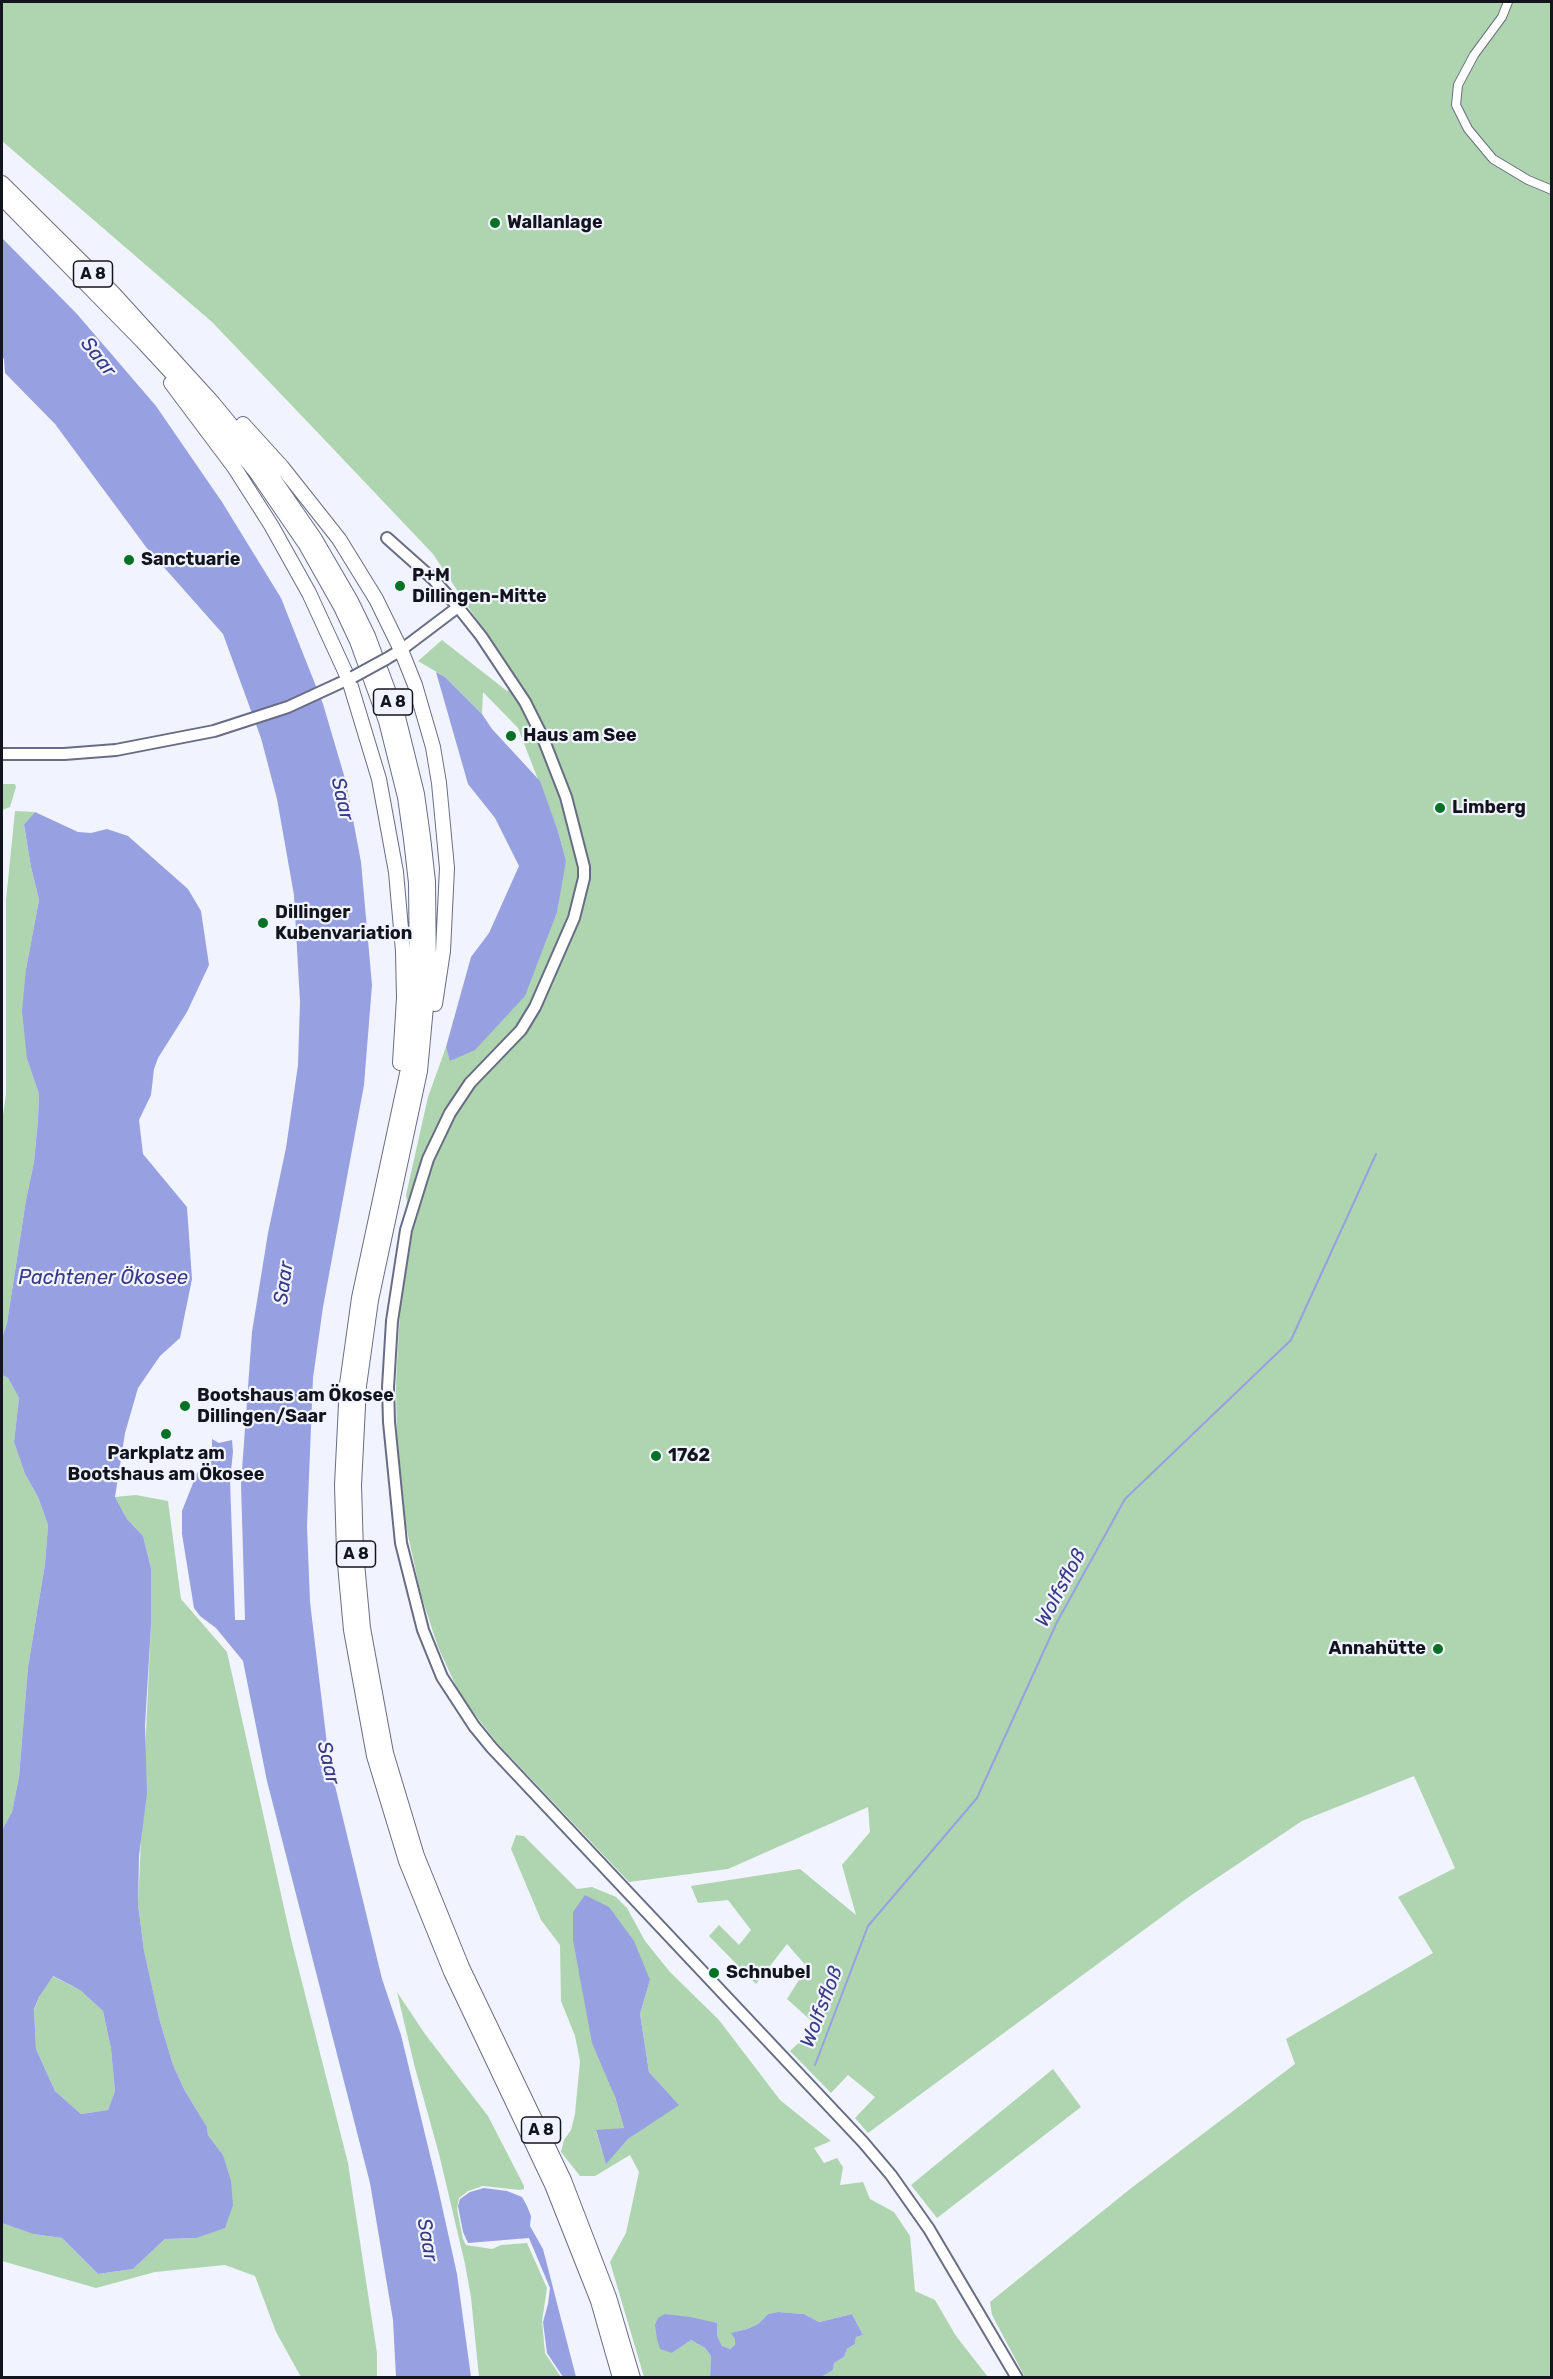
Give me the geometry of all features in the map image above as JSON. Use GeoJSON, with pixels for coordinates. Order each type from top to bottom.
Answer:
{"type":"FeatureCollection","features":[{"type":"Feature","properties":{"kind":"highway","name":"A 8"},"geometry":{"type":"LineString","coordinates":[[2,183],[105,285],[182,368],[251,448],[315,538],[368,636],[398,717],[417,794],[428,882],[430,928],[428,1009],[416,1095],[369,1311],[359,1386],[354,1485],[358,1586],[369,1671],[411,1858]]}},
{"type":"Feature","properties":{"kind":"highway","name":"A 8"},"geometry":{"type":"LineString","coordinates":[[2,198],[142,340],[235,445],[295,527],[341,607],[357,641],[387,721],[405,797],[416,883],[418,929],[414,1019],[400,1113],[369,1245],[357,1309],[347,1384],[342,1485],[346,1587],[357,1673],[374,1756],[455,1982],[552,2185],[597,2301],[620,2378]]}},
{"type":"Feature","properties":{"kind":"highway"},"geometry":{"type":"LineString","coordinates":[[142,340],[167,379],[234,467],[271,525],[309,593],[348,680],[379,779],[396,872],[404,986],[399,1083],[400,1113]]}},
{"type":"Feature","properties":{"kind":"highway"},"geometry":{"type":"LineString","coordinates":[[182,368],[241,422],[315,506],[359,568],[401,650],[425,715],[439,783],[447,868],[443,951],[437,997],[416,1095]]}},
{"type":"Feature","properties":{"kind":"highway","name":"A 8"},"geometry":{"type":"LineString","coordinates":[[424,1891],[564,2180],[609,2297],[633,2378]]}},
{"type":"Feature","properties":{"kind":"main road"},"geometry":{"type":"LineString","coordinates":[[387,538],[433,579],[458,607],[515,686],[543,738],[566,797],[579,841],[584,878],[574,918],[535,1007],[520,1029],[470,1083],[450,1113],[428,1160],[406,1230],[392,1321],[388,1388],[389,1422],[401,1543],[423,1630],[442,1677],[474,1726],[492,1748],[852,2129],[891,2175],[929,2229],[1017,2378]]}},
{"type":"Feature","properties":{"kind":"main road"},"geometry":{"type":"LineString","coordinates":[[2,754],[92,752],[159,743],[239,724],[288,707],[348,680],[401,650],[458,607]]}},
{"type":"Feature","properties":{"kind":"street"},"geometry":{"type":"LineString","coordinates":[[1508,2],[1502,17],[1474,55],[1458,85],[1456,105],[1468,129],[1493,159],[1528,180],[1551,190]]}},
{"type":"Feature","properties":{"kind":"green space"},"geometry":{"type":"Polygon","coordinates":[[[2,2],[1551,2],[1551,2377],[1025,2377],[992,2315],[990,2302],[1130,2189],[1295,2064],[1286,2039],[1433,1953],[1398,1897],[1455,1868],[1414,1776],[1302,1821],[1190,1896],[868,2133],[855,2118],[875,2097],[848,2075],[831,2093],[790,2051],[817,2026],[787,1999],[807,1967],[787,1944],[756,1984],[709,1936],[719,1925],[739,1945],[751,1930],[728,1900],[698,1903],[691,1886],[800,1869],[856,1915],[842,1865],[870,1832],[868,1807],[728,1869],[629,1882],[499,1745],[461,1697],[438,1647],[421,1595],[406,1526],[397,1454],[396,1382],[400,1310],[412,1232],[406,1195],[428,1097],[446,1047],[451,1061],[566,861],[558,831],[518,728],[483,692],[482,714],[445,677],[418,661],[442,640],[507,691],[519,683],[433,554],[320,435],[212,322],[2,141],[2,2]]]}},
{"type":"Feature","properties":{"kind":"green space"},"geometry":{"type":"Polygon","coordinates":[[[2,784],[15,784],[16,787],[10,807],[2,810],[2,784]]]}},
{"type":"Feature","properties":{"kind":"green space"},"geometry":{"type":"Polygon","coordinates":[[[15,811],[35,812],[24,826],[39,900],[26,969],[27,1059],[39,1094],[34,1162],[7,1323],[2,1338],[2,1123],[6,1094],[6,900],[15,811]]]}},
{"type":"Feature","properties":{"kind":"green space"},"geometry":{"type":"Polygon","coordinates":[[[2,1375],[8,1378],[19,1398],[14,1442],[25,1474],[38,1497],[48,1525],[45,1564],[28,1667],[19,1777],[12,1812],[2,1830],[2,1375]]]}},
{"type":"Feature","properties":{"kind":"green space"},"geometry":{"type":"Polygon","coordinates":[[[136,1495],[168,1501],[181,1599],[227,1652],[291,1939],[348,2163],[377,2353],[377,2377],[301,2377],[276,2332],[255,2276],[225,2265],[155,2272],[96,2288],[2,2261],[2,2223],[33,2234],[62,2238],[98,2274],[133,2269],[165,2239],[196,2238],[223,2155],[208,2135],[207,2127],[185,2091],[173,2065],[159,2018],[144,1952],[138,1904],[151,1625],[151,1568],[143,1536],[127,1519],[115,1497],[136,1495]]]}},
{"type":"Feature","properties":{"kind":"green space"},"geometry":{"type":"Polygon","coordinates":[[[516,1835],[524,1836],[577,1889],[592,1887],[616,1897],[627,1908],[645,1941],[670,1972],[719,2020],[780,2100],[831,2141],[814,2148],[824,2163],[837,2158],[843,2167],[840,2185],[863,2182],[870,2199],[894,2212],[910,2236],[915,2291],[935,2300],[956,2336],[988,2377],[819,2377],[833,2370],[834,2363],[844,2357],[847,2349],[855,2344],[856,2337],[863,2335],[852,2314],[819,2322],[804,2314],[778,2312],[768,2314],[758,2324],[732,2333],[736,2339],[735,2345],[730,2349],[722,2346],[716,2336],[717,2323],[665,2314],[672,2353],[691,2340],[705,2348],[711,2356],[710,2377],[644,2377],[610,2262],[626,2233],[639,2172],[630,2155],[595,2176],[580,2176],[561,2152],[575,2114],[580,2061],[575,2036],[561,2001],[560,1945],[541,1920],[511,1849],[516,1835]],[[573,1941],[582,1986],[624,2128],[596,2131],[606,2163],[628,2139],[678,2104],[649,2072],[640,2014],[650,1980],[573,1941]]]}},
{"type":"Feature","properties":{"kind":"green space"},"geometry":{"type":"Polygon","coordinates":[[[52,1976],[80,1990],[103,2011],[111,2049],[115,2091],[108,2110],[81,2114],[55,2091],[36,2049],[34,2010],[52,1976]]]}},
{"type":"Feature","properties":{"kind":"green space"},"geometry":{"type":"Polygon","coordinates":[[[397,1992],[425,2034],[488,2116],[524,2186],[524,2189],[520,2190],[483,2186],[468,2191],[459,2198],[457,2209],[466,2245],[492,2249],[501,2245],[527,2243],[547,2288],[542,2321],[545,2353],[561,2377],[479,2377],[471,2297],[465,2264],[397,1992]]]}},
{"type":"Feature","properties":{"kind":"green space"},"geometry":{"type":"Polygon","coordinates":[[[1053,2069],[1081,2107],[937,2218],[911,2185],[1053,2069]]]}},
{"type":"Feature","properties":{"kind":"water","name":"Saar"},"geometry":{"type":"Polygon","coordinates":[[[2,238],[77,314],[156,406],[222,502],[281,598],[323,704],[346,782],[361,862],[372,985],[364,1085],[323,1307],[313,1378],[307,1526],[310,1602],[329,1761],[382,1979],[401,2035],[438,2188],[457,2274],[471,2377],[396,2377],[393,2320],[370,2183],[267,1781],[243,1661],[216,1628],[200,1616],[194,1608],[182,1534],[182,1511],[197,1473],[212,1452],[212,1439],[219,1443],[232,1440],[230,1480],[235,1620],[245,1620],[241,1484],[252,1332],[268,1233],[286,1148],[298,1065],[300,1002],[294,895],[277,799],[261,738],[223,634],[146,547],[55,424],[5,373],[2,356],[2,238]]]}},
{"type":"Feature","properties":{"kind":"water"},"geometry":{"type":"Polygon","coordinates":[[[436,672],[445,677],[482,714],[492,729],[540,781],[566,861],[557,912],[525,996],[475,1050],[450,1061],[446,1047],[471,957],[489,933],[519,866],[495,818],[468,784],[436,672]]]}},
{"type":"Feature","properties":{"kind":"water","name":"Pachtener Ökosee"},"geometry":{"type":"Polygon","coordinates":[[[35,812],[78,832],[91,833],[107,829],[128,836],[188,889],[201,911],[209,965],[187,1012],[158,1058],[154,1069],[151,1095],[139,1120],[143,1154],[187,1207],[192,1279],[180,1338],[160,1356],[138,1388],[125,1433],[115,1497],[127,1519],[143,1536],[151,1568],[151,1625],[145,1726],[147,1793],[139,1856],[138,1904],[144,1951],[159,2018],[173,2065],[185,2091],[207,2127],[208,2135],[223,2155],[231,2181],[233,2205],[225,2228],[196,2238],[165,2239],[133,2269],[98,2274],[62,2238],[33,2234],[2,2223],[2,1830],[12,1812],[19,1777],[28,1667],[45,1564],[48,1525],[38,1497],[25,1474],[14,1442],[19,1398],[8,1378],[2,1375],[2,1338],[7,1323],[34,1162],[38,1120],[39,1094],[27,1059],[22,1011],[26,969],[39,900],[24,825],[35,812]],[[53,1976],[34,2009],[36,2049],[55,2091],[81,2114],[108,2110],[115,2091],[111,2049],[103,2011],[80,1990],[53,1976]]]}},
{"type":"Feature","properties":{"kind":"water"},"geometry":{"type":"Polygon","coordinates":[[[585,1895],[609,1907],[634,1941],[650,1980],[640,2014],[649,2072],[679,2105],[628,2139],[606,2164],[596,2130],[624,2128],[615,2097],[592,2043],[573,1941],[573,1912],[585,1895]]]}},
{"type":"Feature","properties":{"kind":"water"},"geometry":{"type":"Polygon","coordinates":[[[484,2188],[507,2191],[522,2197],[527,2206],[531,2216],[530,2226],[543,2249],[576,2377],[563,2377],[547,2353],[543,2322],[550,2288],[529,2238],[468,2243],[463,2232],[458,2206],[460,2199],[470,2192],[484,2188]]]}},
{"type":"Feature","properties":{"kind":"water"},"geometry":{"type":"Polygon","coordinates":[[[778,2312],[804,2314],[819,2322],[852,2314],[863,2335],[856,2337],[855,2344],[847,2349],[844,2357],[834,2363],[833,2370],[819,2378],[710,2377],[711,2356],[705,2348],[691,2340],[672,2353],[660,2349],[657,2339],[655,2325],[658,2318],[665,2314],[690,2317],[717,2323],[717,2336],[722,2346],[730,2349],[735,2345],[735,2339],[731,2333],[747,2329],[758,2324],[768,2314],[778,2312]]]}},
{"type":"Feature","properties":{"kind":"waterway","name":"Wolfsfloß"},"geometry":{"type":"LineString","coordinates":[[815,2065],[868,1926],[977,1798],[1057,1622],[1125,1499],[1291,1340],[1376,1154]]}},
{"type":"Feature","properties":{"kind":"place","name":"Wallanlage"},"geometry":{"type":"Point","coordinates":[495,223]}},
{"type":"Feature","properties":{"kind":"place","name":"Sanctuarie"},"geometry":{"type":"Point","coordinates":[129,560]}},
{"type":"Feature","properties":{"kind":"place","name":"P+M Dillingen-Mitte"},"geometry":{"type":"Point","coordinates":[400,586]}},
{"type":"Feature","properties":{"kind":"place","name":"Haus am See"},"geometry":{"type":"Point","coordinates":[511,736]}},
{"type":"Feature","properties":{"kind":"place","name":"Limberg"},"geometry":{"type":"Point","coordinates":[1440,808]}},
{"type":"Feature","properties":{"kind":"place","name":"Dillinger Kubenvariation"},"geometry":{"type":"Point","coordinates":[263,923]}},
{"type":"Feature","properties":{"kind":"place","name":"Bootshaus am Ökosee Dillingen/Saar"},"geometry":{"type":"Point","coordinates":[185,1406]}},
{"type":"Feature","properties":{"kind":"place","name":"Parkplatz am Bootshaus am Ökosee"},"geometry":{"type":"Point","coordinates":[166,1434]}},
{"type":"Feature","properties":{"kind":"place","name":"1762"},"geometry":{"type":"Point","coordinates":[656,1456]}},
{"type":"Feature","properties":{"kind":"place","name":"Annahütte"},"geometry":{"type":"Point","coordinates":[1438,1649]}},
{"type":"Feature","properties":{"kind":"place","name":"Schnubel"},"geometry":{"type":"Point","coordinates":[714,1973]}}]}
